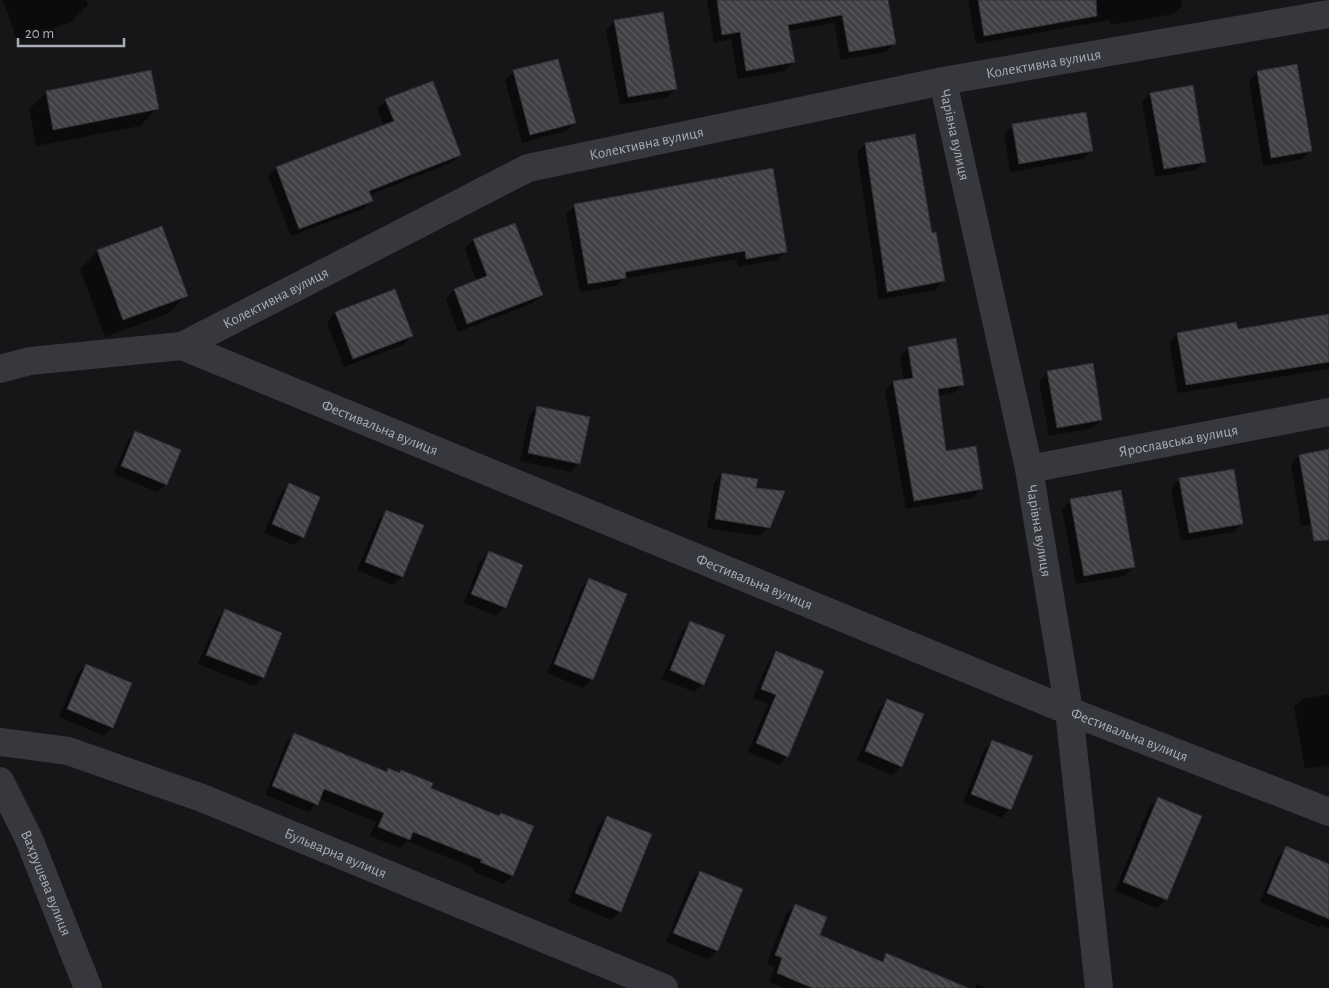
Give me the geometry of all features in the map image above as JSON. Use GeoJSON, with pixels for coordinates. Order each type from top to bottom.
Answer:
{"type":"FeatureCollection","features":[{"type":"Feature","properties":{"kind":"street","name":"Колективна вулиця"},"geometry":{"type":"LineString","coordinates":[[0,368],[30,361],[182,346],[528,168],[943,81],[1329,14]]}},
{"type":"Feature","properties":{"kind":"street","name":"Чарівна вулиця"},"geometry":{"type":"LineString","coordinates":[[943,81],[1029,469],[1069,711],[1099,988]]}},
{"type":"Feature","properties":{"kind":"street","name":"Фестивальна вулиця"},"geometry":{"type":"LineString","coordinates":[[182,346],[1069,711],[1329,812]]}},
{"type":"Feature","properties":{"kind":"street","name":"Ярославська вулиця"},"geometry":{"type":"LineString","coordinates":[[1029,469],[1329,412]]}},
{"type":"Feature","properties":{"kind":"street","name":"Бульварна вулиця"},"geometry":{"type":"LineString","coordinates":[[0,742],[68,751],[202,798],[664,988]]}},
{"type":"Feature","properties":{"kind":"street","name":"Вахрушева вулиця"},"geometry":{"type":"LineString","coordinates":[[0,781],[29,839],[88,988]]}},
{"type":"Feature","properties":{"kind":"building"},"geometry":{"type":"Polygon","coordinates":[[[717,0],[888,0],[896,44],[849,52],[842,15],[788,25],[795,62],[746,71],[740,32],[722,35],[717,0]]]}},
{"type":"Feature","properties":{"kind":"building"},"geometry":{"type":"Polygon","coordinates":[[[978,0],[1096,0],[1097,16],[984,36],[978,0]]]}},
{"type":"Feature","properties":{"kind":"building"},"geometry":{"type":"Polygon","coordinates":[[[663,12],[677,89],[628,97],[614,20],[663,12]]]}},
{"type":"Feature","properties":{"kind":"building"},"geometry":{"type":"Polygon","coordinates":[[[558,59],[576,123],[530,135],[513,70],[558,59]]]}},
{"type":"Feature","properties":{"kind":"building"},"geometry":{"type":"Polygon","coordinates":[[[1297,64],[1312,151],[1271,158],[1257,71],[1297,64]]]}},
{"type":"Feature","properties":{"kind":"building"},"geometry":{"type":"Polygon","coordinates":[[[151,70],[159,109],[53,130],[46,91],[151,70]]]}},
{"type":"Feature","properties":{"kind":"building"},"geometry":{"type":"Polygon","coordinates":[[[433,81],[461,155],[369,191],[373,201],[299,229],[276,167],[394,121],[385,99],[433,81]]]}},
{"type":"Feature","properties":{"kind":"building"},"geometry":{"type":"Polygon","coordinates":[[[1193,85],[1206,162],[1164,169],[1150,93],[1193,85]]]}},
{"type":"Feature","properties":{"kind":"building"},"geometry":{"type":"Polygon","coordinates":[[[1086,112],[1093,151],[1019,164],[1012,124],[1086,112]]]}},
{"type":"Feature","properties":{"kind":"building"},"geometry":{"type":"Polygon","coordinates":[[[915,134],[932,233],[936,232],[945,281],[887,292],[865,143],[915,134]]]}},
{"type":"Feature","properties":{"kind":"building"},"geometry":{"type":"Polygon","coordinates":[[[773,168],[787,252],[746,259],[745,251],[625,272],[626,278],[588,284],[574,204],[773,168]]]}},
{"type":"Feature","properties":{"kind":"building"},"geometry":{"type":"Polygon","coordinates":[[[515,223],[543,295],[467,324],[454,289],[487,276],[473,239],[515,223]]]}},
{"type":"Feature","properties":{"kind":"building"},"geometry":{"type":"Polygon","coordinates":[[[162,226],[188,296],[123,320],[97,250],[162,226]]]}},
{"type":"Feature","properties":{"kind":"building"},"geometry":{"type":"Polygon","coordinates":[[[395,289],[413,336],[353,359],[335,312],[395,289]]]}},
{"type":"Feature","properties":{"kind":"building"},"geometry":{"type":"Polygon","coordinates":[[[1329,314],[1329,362],[1186,385],[1177,333],[1236,322],[1238,329],[1329,314]]]}},
{"type":"Feature","properties":{"kind":"building"},"geometry":{"type":"Polygon","coordinates":[[[956,338],[964,385],[938,389],[946,451],[976,446],[983,489],[914,501],[893,381],[913,378],[908,347],[956,338]]]}},
{"type":"Feature","properties":{"kind":"building"},"geometry":{"type":"Polygon","coordinates":[[[1093,363],[1102,420],[1057,428],[1047,371],[1093,363]]]}},
{"type":"Feature","properties":{"kind":"building"},"geometry":{"type":"Polygon","coordinates":[[[537,406],[590,417],[580,464],[528,453],[537,406]]]}},
{"type":"Feature","properties":{"kind":"building"},"geometry":{"type":"Polygon","coordinates":[[[135,431],[181,450],[167,485],[121,466],[135,431]]]}},
{"type":"Feature","properties":{"kind":"building"},"geometry":{"type":"Polygon","coordinates":[[[1329,449],[1329,540],[1314,541],[1299,455],[1329,449]]]}},
{"type":"Feature","properties":{"kind":"building"},"geometry":{"type":"Polygon","coordinates":[[[1234,469],[1243,524],[1189,533],[1179,478],[1234,469]]]}},
{"type":"Feature","properties":{"kind":"building"},"geometry":{"type":"Polygon","coordinates":[[[722,473],[758,479],[756,488],[785,491],[770,528],[715,519],[722,473]]]}},
{"type":"Feature","properties":{"kind":"building"},"geometry":{"type":"Polygon","coordinates":[[[289,483],[320,497],[304,538],[272,524],[289,483]]]}},
{"type":"Feature","properties":{"kind":"building"},"geometry":{"type":"Polygon","coordinates":[[[1121,490],[1135,567],[1084,576],[1070,499],[1121,490]]]}},
{"type":"Feature","properties":{"kind":"building"},"geometry":{"type":"Polygon","coordinates":[[[386,510],[424,525],[403,577],[365,562],[386,510]]]}},
{"type":"Feature","properties":{"kind":"building"},"geometry":{"type":"Polygon","coordinates":[[[489,551],[523,565],[506,608],[471,594],[489,551]]]}},
{"type":"Feature","properties":{"kind":"building"},"geometry":{"type":"Polygon","coordinates":[[[589,578],[627,594],[593,680],[554,664],[589,578]]]}},
{"type":"Feature","properties":{"kind":"building"},"geometry":{"type":"Polygon","coordinates":[[[225,609],[282,633],[264,678],[206,655],[225,609]]]}},
{"type":"Feature","properties":{"kind":"building"},"geometry":{"type":"Polygon","coordinates":[[[690,621],[725,635],[704,685],[670,670],[690,621]]]}},
{"type":"Feature","properties":{"kind":"building"},"geometry":{"type":"Polygon","coordinates":[[[776,651],[824,671],[788,757],[756,743],[776,695],[761,689],[776,651]]]}},
{"type":"Feature","properties":{"kind":"building"},"geometry":{"type":"Polygon","coordinates":[[[86,664],[132,683],[113,728],[67,709],[86,664]]]}},
{"type":"Feature","properties":{"kind":"building"},"geometry":{"type":"Polygon","coordinates":[[[887,699],[924,714],[902,767],[865,751],[887,699]]]}},
{"type":"Feature","properties":{"kind":"building"},"geometry":{"type":"Polygon","coordinates":[[[294,733],[387,772],[388,768],[400,773],[401,770],[433,783],[431,788],[499,816],[501,813],[534,826],[513,876],[480,862],[482,860],[413,832],[410,840],[378,827],[384,813],[324,789],[318,805],[272,786],[294,733]]]}},
{"type":"Feature","properties":{"kind":"building"},"geometry":{"type":"Polygon","coordinates":[[[992,740],[1033,756],[1011,810],[971,794],[992,740]]]}},
{"type":"Feature","properties":{"kind":"building"},"geometry":{"type":"Polygon","coordinates":[[[1158,797],[1202,816],[1167,900],[1123,882],[1158,797]]]}},
{"type":"Feature","properties":{"kind":"building"},"geometry":{"type":"Polygon","coordinates":[[[607,816],[652,834],[621,912],[575,893],[607,816]]]}},
{"type":"Feature","properties":{"kind":"building"},"geometry":{"type":"Polygon","coordinates":[[[1286,846],[1329,864],[1329,919],[1267,893],[1286,846]]]}},
{"type":"Feature","properties":{"kind":"building"},"geometry":{"type":"Polygon","coordinates":[[[700,871],[743,889],[718,951],[673,933],[700,871]]]}},
{"type":"Feature","properties":{"kind":"building"},"geometry":{"type":"Polygon","coordinates":[[[795,904],[827,917],[820,935],[883,962],[886,953],[968,988],[812,988],[777,973],[782,958],[775,955],[795,904]]]}}]}
